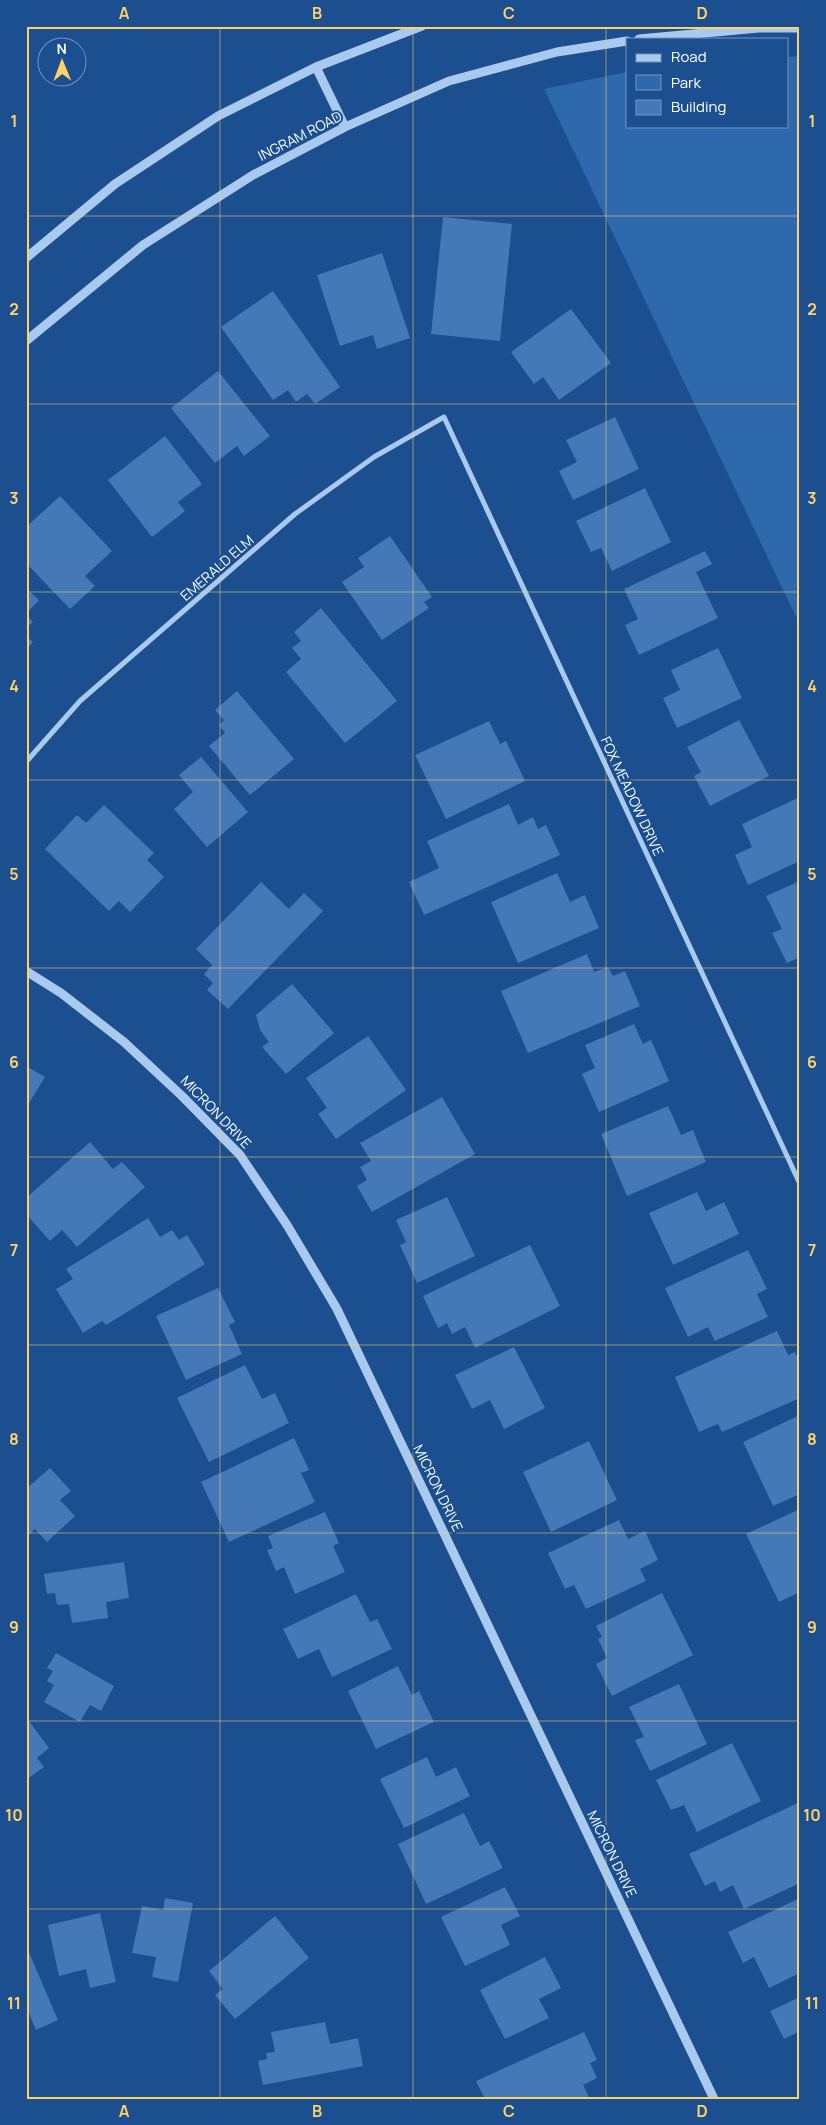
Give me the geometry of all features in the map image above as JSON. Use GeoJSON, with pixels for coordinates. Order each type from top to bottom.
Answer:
{"type":"FeatureCollection","features":[{"type":"Feature","properties":{"kind":"street"},"geometry":{"type":"LineString","coordinates":[[26,258],[115,184],[218,116],[316,67],[422,26]]}},
{"type":"Feature","properties":{"kind":"street"},"geometry":{"type":"LineString","coordinates":[[650,38],[759,28],[800,28]]}},
{"type":"Feature","properties":{"kind":"street","name":"INGRAM ROAD"},"geometry":{"type":"LineString","coordinates":[[26,341],[143,245],[253,175],[345,127],[450,81],[557,52],[626,41]]}},
{"type":"Feature","properties":{"kind":"street"},"geometry":{"type":"LineString","coordinates":[[316,67],[345,127]]}},
{"type":"Feature","properties":{"kind":"street","name":"EMERALD ELM"},"geometry":{"type":"LineString","coordinates":[[26,762],[80,701],[295,514],[374,457],[444,417]]}},
{"type":"Feature","properties":{"kind":"street","name":"FOX MEADOW DRIVE"},"geometry":{"type":"LineString","coordinates":[[444,417],[800,1184]]}},
{"type":"Feature","properties":{"kind":"street","name":"MICRON DRIVE"},"geometry":{"type":"LineString","coordinates":[[26,971],[60,993],[124,1042],[182,1096],[240,1155],[287,1225],[337,1309],[714,2099]]}},
{"type":"Feature","properties":{"kind":"green space"},"geometry":{"type":"Polygon","coordinates":[[[800,56],[800,625],[544,89],[626,72],[626,128],[788,128],[788,57],[800,56]]]}},
{"type":"Feature","properties":{"kind":"building"},"geometry":{"type":"Polygon","coordinates":[[[443,217],[512,224],[500,341],[431,334],[443,217]]]}},
{"type":"Feature","properties":{"kind":"building"},"geometry":{"type":"Polygon","coordinates":[[[382,253],[410,338],[377,349],[373,335],[340,346],[317,275],[382,253]]]}},
{"type":"Feature","properties":{"kind":"building"},"geometry":{"type":"Polygon","coordinates":[[[273,291],[340,387],[315,404],[307,394],[296,402],[288,390],[273,400],[221,327],[273,291]]]}},
{"type":"Feature","properties":{"kind":"building"},"geometry":{"type":"Polygon","coordinates":[[[571,309],[611,363],[559,400],[543,377],[534,384],[511,352],[571,309]]]}},
{"type":"Feature","properties":{"kind":"building"},"geometry":{"type":"Polygon","coordinates":[[[218,371],[270,436],[244,456],[237,446],[215,463],[171,408],[218,371]]]}},
{"type":"Feature","properties":{"kind":"building"},"geometry":{"type":"Polygon","coordinates":[[[615,417],[639,469],[573,500],[559,471],[577,462],[566,440],[615,417]]]}},
{"type":"Feature","properties":{"kind":"building"},"geometry":{"type":"Polygon","coordinates":[[[165,436],[202,484],[178,502],[185,511],[152,537],[108,480],[165,436]]]}},
{"type":"Feature","properties":{"kind":"building"},"geometry":{"type":"Polygon","coordinates":[[[645,488],[671,542],[612,571],[601,548],[591,552],[576,521],[645,488]]]}},
{"type":"Feature","properties":{"kind":"building"},"geometry":{"type":"Polygon","coordinates":[[[60,496],[112,551],[85,576],[95,586],[70,609],[26,563],[26,527],[60,496]]]}},
{"type":"Feature","properties":{"kind":"building"},"geometry":{"type":"Polygon","coordinates":[[[390,536],[432,597],[424,602],[429,608],[382,640],[342,582],[364,567],[358,558],[390,536]]]}},
{"type":"Feature","properties":{"kind":"building"},"geometry":{"type":"Polygon","coordinates":[[[705,551],[712,564],[696,572],[718,618],[639,655],[625,625],[638,619],[624,589],[705,551]]]}},
{"type":"Feature","properties":{"kind":"building"},"geometry":{"type":"Polygon","coordinates":[[[26,588],[39,600],[26,614],[26,588]]]}},
{"type":"Feature","properties":{"kind":"building"},"geometry":{"type":"Polygon","coordinates":[[[321,608],[397,701],[345,743],[286,672],[301,659],[292,648],[301,641],[294,632],[321,608]]]}},
{"type":"Feature","properties":{"kind":"building"},"geometry":{"type":"Polygon","coordinates":[[[26,615],[33,622],[26,628],[26,615]]]}},
{"type":"Feature","properties":{"kind":"building"},"geometry":{"type":"Polygon","coordinates":[[[26,636],[33,642],[26,650],[26,636]]]}},
{"type":"Feature","properties":{"kind":"building"},"geometry":{"type":"Polygon","coordinates":[[[718,648],[742,698],[677,728],[663,698],[680,690],[671,670],[718,648]]]}},
{"type":"Feature","properties":{"kind":"building"},"geometry":{"type":"Polygon","coordinates":[[[237,691],[294,759],[250,795],[209,746],[225,733],[219,725],[224,720],[215,710],[237,691]]]}},
{"type":"Feature","properties":{"kind":"building"},"geometry":{"type":"Polygon","coordinates":[[[739,720],[769,776],[710,806],[694,776],[701,772],[687,747],[739,720]]]}},
{"type":"Feature","properties":{"kind":"building"},"geometry":{"type":"Polygon","coordinates":[[[489,721],[500,744],[506,741],[525,781],[446,819],[415,755],[489,721]]]}},
{"type":"Feature","properties":{"kind":"building"},"geometry":{"type":"Polygon","coordinates":[[[201,757],[248,812],[207,847],[174,809],[193,792],[179,775],[201,757]]]}},
{"type":"Feature","properties":{"kind":"building"},"geometry":{"type":"Polygon","coordinates":[[[800,797],[800,861],[748,885],[735,855],[752,847],[742,824],[800,797]]]}},
{"type":"Feature","properties":{"kind":"building"},"geometry":{"type":"Polygon","coordinates":[[[509,804],[518,825],[533,817],[538,829],[546,825],[560,855],[424,915],[409,882],[439,868],[427,841],[509,804]]]}},
{"type":"Feature","properties":{"kind":"building"},"geometry":{"type":"Polygon","coordinates":[[[104,805],[154,853],[147,860],[164,877],[130,912],[119,901],[109,911],[45,849],[77,815],[86,823],[104,805]]]}},
{"type":"Feature","properties":{"kind":"building"},"geometry":{"type":"Polygon","coordinates":[[[557,873],[570,902],[585,895],[599,928],[518,963],[491,902],[557,873]]]}},
{"type":"Feature","properties":{"kind":"building"},"geometry":{"type":"Polygon","coordinates":[[[800,881],[800,957],[787,963],[772,933],[782,929],[766,896],[800,881]]]}},
{"type":"Feature","properties":{"kind":"building"},"geometry":{"type":"Polygon","coordinates":[[[261,882],[289,909],[304,893],[323,911],[228,1009],[207,990],[213,983],[204,974],[212,965],[196,949],[261,882]]]}},
{"type":"Feature","properties":{"kind":"building"},"geometry":{"type":"Polygon","coordinates":[[[587,954],[594,972],[608,967],[613,976],[625,971],[640,1006],[528,1053],[501,991],[587,954]]]}},
{"type":"Feature","properties":{"kind":"building"},"geometry":{"type":"Polygon","coordinates":[[[292,984],[334,1033],[286,1074],[262,1047],[269,1042],[260,1030],[256,1015],[292,984]]]}},
{"type":"Feature","properties":{"kind":"building"},"geometry":{"type":"Polygon","coordinates":[[[634,1024],[643,1044],[651,1040],[669,1081],[599,1112],[582,1074],[595,1068],[585,1045],[634,1024]]]}},
{"type":"Feature","properties":{"kind":"building"},"geometry":{"type":"Polygon","coordinates":[[[368,1036],[406,1090],[336,1139],[318,1114],[327,1108],[306,1078],[368,1036]]]}},
{"type":"Feature","properties":{"kind":"building"},"geometry":{"type":"Polygon","coordinates":[[[26,1066],[45,1077],[26,1108],[26,1066]]]}},
{"type":"Feature","properties":{"kind":"building"},"geometry":{"type":"Polygon","coordinates":[[[442,1097],[475,1154],[372,1212],[357,1186],[367,1180],[360,1167],[371,1161],[360,1143],[442,1097]]]}},
{"type":"Feature","properties":{"kind":"building"},"geometry":{"type":"Polygon","coordinates":[[[668,1106],[681,1135],[693,1130],[706,1162],[627,1196],[601,1134],[668,1106]]]}},
{"type":"Feature","properties":{"kind":"building"},"geometry":{"type":"Polygon","coordinates":[[[90,1142],[113,1169],[122,1162],[145,1187],[77,1247],[62,1230],[50,1241],[26,1214],[26,1198],[90,1142]]]}},
{"type":"Feature","properties":{"kind":"building"},"geometry":{"type":"Polygon","coordinates":[[[697,1192],[706,1211],[724,1202],[739,1234],[673,1265],[649,1213],[697,1192]]]}},
{"type":"Feature","properties":{"kind":"building"},"geometry":{"type":"Polygon","coordinates":[[[447,1197],[475,1256],[417,1283],[400,1245],[406,1242],[396,1220],[447,1197]]]}},
{"type":"Feature","properties":{"kind":"building"},"geometry":{"type":"Polygon","coordinates":[[[148,1218],[160,1237],[172,1230],[179,1240],[187,1235],[205,1264],[106,1325],[102,1321],[83,1333],[56,1289],[73,1279],[66,1269],[148,1218]]]}},
{"type":"Feature","properties":{"kind":"building"},"geometry":{"type":"Polygon","coordinates":[[[530,1245],[560,1306],[475,1348],[465,1327],[452,1334],[447,1323],[438,1328],[423,1296],[530,1245]]]}},
{"type":"Feature","properties":{"kind":"building"},"geometry":{"type":"Polygon","coordinates":[[[748,1250],[767,1289],[757,1294],[768,1317],[715,1341],[708,1327],[688,1337],[665,1288],[748,1250]]]}},
{"type":"Feature","properties":{"kind":"building"},"geometry":{"type":"Polygon","coordinates":[[[218,1288],[235,1322],[229,1325],[242,1354],[186,1380],[156,1316],[218,1288]]]}},
{"type":"Feature","properties":{"kind":"building"},"geometry":{"type":"Polygon","coordinates":[[[777,1331],[788,1355],[795,1352],[800,1363],[800,1398],[722,1432],[718,1424],[699,1432],[675,1377],[777,1331]]]}},
{"type":"Feature","properties":{"kind":"building"},"geometry":{"type":"Polygon","coordinates":[[[514,1347],[545,1408],[504,1429],[490,1400],[472,1409],[455,1375],[514,1347]]]}},
{"type":"Feature","properties":{"kind":"building"},"geometry":{"type":"Polygon","coordinates":[[[245,1365],[262,1399],[275,1393],[289,1423],[209,1462],[177,1398],[245,1365]]]}},
{"type":"Feature","properties":{"kind":"building"},"geometry":{"type":"Polygon","coordinates":[[[800,1415],[800,1494],[773,1506],[743,1442],[800,1415]]]}},
{"type":"Feature","properties":{"kind":"building"},"geometry":{"type":"Polygon","coordinates":[[[294,1438],[309,1470],[301,1473],[315,1502],[229,1542],[201,1482],[294,1438]]]}},
{"type":"Feature","properties":{"kind":"building"},"geometry":{"type":"Polygon","coordinates":[[[589,1441],[617,1500],[551,1532],[523,1472],[589,1441]]]}},
{"type":"Feature","properties":{"kind":"building"},"geometry":{"type":"Polygon","coordinates":[[[50,1468],[71,1491],[60,1500],[75,1516],[47,1542],[35,1529],[26,1537],[26,1489],[50,1468]]]}},
{"type":"Feature","properties":{"kind":"building"},"geometry":{"type":"Polygon","coordinates":[[[800,1509],[800,1592],[779,1602],[746,1534],[800,1509]]]}},
{"type":"Feature","properties":{"kind":"building"},"geometry":{"type":"Polygon","coordinates":[[[325,1512],[339,1543],[333,1546],[345,1572],[295,1594],[284,1567],[276,1571],[267,1550],[273,1548],[268,1536],[325,1512]]]}},
{"type":"Feature","properties":{"kind":"building"},"geometry":{"type":"Polygon","coordinates":[[[619,1520],[628,1539],[645,1531],[658,1560],[640,1569],[646,1581],[586,1609],[574,1585],[565,1589],[548,1553],[619,1520]]]}},
{"type":"Feature","properties":{"kind":"building"},"geometry":{"type":"Polygon","coordinates":[[[124,1562],[129,1598],[106,1602],[108,1618],[72,1623],[69,1604],[57,1605],[55,1593],[47,1594],[44,1574],[124,1562]]]}},
{"type":"Feature","properties":{"kind":"building"},"geometry":{"type":"Polygon","coordinates":[[[662,1593],[693,1655],[612,1696],[596,1664],[607,1658],[598,1639],[602,1637],[596,1626],[662,1593]]]}},
{"type":"Feature","properties":{"kind":"building"},"geometry":{"type":"Polygon","coordinates":[[[356,1594],[370,1622],[377,1619],[392,1649],[332,1677],[319,1649],[298,1659],[283,1629],[356,1594]]]}},
{"type":"Feature","properties":{"kind":"building"},"geometry":{"type":"Polygon","coordinates":[[[56,1653],[114,1686],[101,1711],[90,1705],[80,1722],[44,1702],[54,1685],[47,1681],[53,1671],[47,1668],[56,1653]]]}},
{"type":"Feature","properties":{"kind":"building"},"geometry":{"type":"Polygon","coordinates":[[[398,1666],[412,1695],[419,1691],[434,1722],[376,1749],[348,1691],[398,1666]]]}},
{"type":"Feature","properties":{"kind":"building"},"geometry":{"type":"Polygon","coordinates":[[[679,1684],[707,1744],[650,1771],[635,1740],[644,1737],[629,1707],[679,1684]]]}},
{"type":"Feature","properties":{"kind":"building"},"geometry":{"type":"Polygon","coordinates":[[[26,1717],[49,1748],[37,1758],[44,1767],[26,1780],[26,1717]]]}},
{"type":"Feature","properties":{"kind":"building"},"geometry":{"type":"Polygon","coordinates":[[[732,1743],[761,1801],[697,1832],[684,1805],[671,1810],[656,1780],[732,1743]]]}},
{"type":"Feature","properties":{"kind":"building"},"geometry":{"type":"Polygon","coordinates":[[[427,1757],[436,1777],[456,1767],[470,1796],[404,1828],[380,1779],[427,1757]]]}},
{"type":"Feature","properties":{"kind":"building"},"geometry":{"type":"Polygon","coordinates":[[[800,1802],[800,1883],[744,1909],[733,1885],[720,1892],[715,1881],[705,1886],[689,1854],[800,1802]]]}},
{"type":"Feature","properties":{"kind":"building"},"geometry":{"type":"Polygon","coordinates":[[[464,1813],[480,1846],[489,1841],[503,1868],[426,1904],[398,1844],[464,1813]]]}},
{"type":"Feature","properties":{"kind":"building"},"geometry":{"type":"Polygon","coordinates":[[[505,1887],[520,1916],[501,1925],[510,1945],[465,1966],[441,1917],[505,1887]]]}},
{"type":"Feature","properties":{"kind":"building"},"geometry":{"type":"Polygon","coordinates":[[[165,1898],[193,1903],[178,1982],[152,1977],[156,1957],[132,1953],[142,1906],[163,1910],[165,1898]]]}},
{"type":"Feature","properties":{"kind":"building"},"geometry":{"type":"Polygon","coordinates":[[[800,1898],[800,1973],[769,1988],[754,1957],[743,1963],[728,1932],[800,1898]]]}},
{"type":"Feature","properties":{"kind":"building"},"geometry":{"type":"Polygon","coordinates":[[[100,1913],[116,1982],[90,1988],[86,1969],[59,1976],[48,1925],[100,1913]]]}},
{"type":"Feature","properties":{"kind":"building"},"geometry":{"type":"Polygon","coordinates":[[[275,1916],[309,1958],[235,2019],[215,1995],[223,1989],[209,1971],[275,1916]]]}},
{"type":"Feature","properties":{"kind":"building"},"geometry":{"type":"Polygon","coordinates":[[[28,1950],[58,2020],[36,2030],[28,2011],[26,2012],[26,1951],[28,1950]]]}},
{"type":"Feature","properties":{"kind":"building"},"geometry":{"type":"Polygon","coordinates":[[[545,1957],[561,1988],[539,1999],[549,2018],[505,2039],[480,1990],[545,1957]]]}},
{"type":"Feature","properties":{"kind":"building"},"geometry":{"type":"Polygon","coordinates":[[[800,1997],[800,2031],[784,2039],[770,2011],[800,1997]]]}},
{"type":"Feature","properties":{"kind":"building"},"geometry":{"type":"Polygon","coordinates":[[[325,2022],[330,2044],[358,2038],[363,2066],[263,2085],[258,2061],[267,2059],[266,2053],[275,2052],[271,2032],[325,2022]]]}},
{"type":"Feature","properties":{"kind":"building"},"geometry":{"type":"Polygon","coordinates":[[[584,2032],[597,2060],[590,2063],[597,2078],[583,2085],[590,2099],[485,2099],[476,2081],[584,2032]]]}}]}
